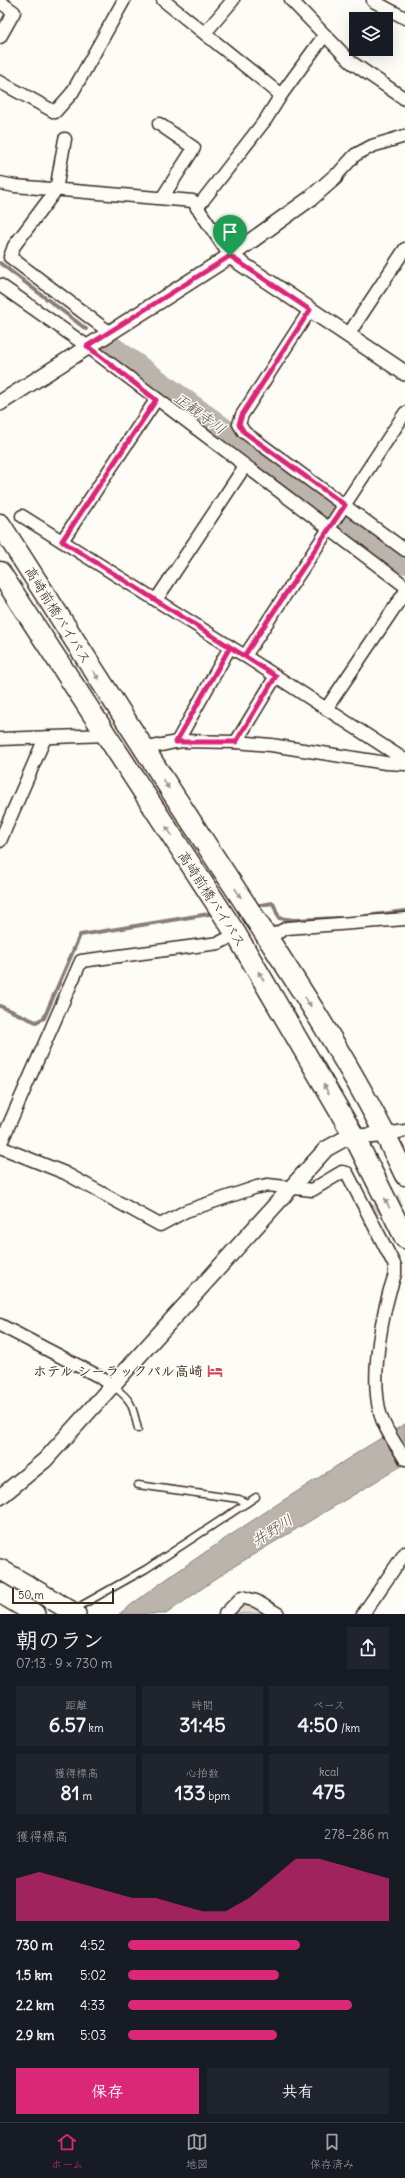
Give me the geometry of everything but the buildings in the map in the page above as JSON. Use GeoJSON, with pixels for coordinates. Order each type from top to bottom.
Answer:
{"type":"FeatureCollection","features":[{"type":"Feature","properties":{"kind":"highway","name":"高崎前橋バイパス"},"geometry":{"type":"LineString","coordinates":[[0,524],[143,749],[335,1045],[385,1134],[405,1175]]}},
{"type":"Feature","properties":{"kind":"highway","name":"高崎前橋バイパス"},"geometry":{"type":"LineString","coordinates":[[0,572],[236,934],[354,1136],[405,1238]]}},
{"type":"Feature","properties":{"kind":"main road"},"geometry":{"type":"LineString","coordinates":[[0,1569],[76,1614]]}},
{"type":"Feature","properties":{"kind":"main road"},"geometry":{"type":"LineString","coordinates":[[0,1593],[35,1614]]}},
{"type":"Feature","properties":{"kind":"street"},"geometry":{"type":"LineString","coordinates":[[0,82],[55,112],[72,93],[124,0]]}},
{"type":"Feature","properties":{"kind":"street"},"geometry":{"type":"LineString","coordinates":[[163,0],[281,95]]}},
{"type":"Feature","properties":{"kind":"street"},"geometry":{"type":"LineString","coordinates":[[205,33],[233,0]]}},
{"type":"Feature","properties":{"kind":"street"},"geometry":{"type":"LineString","coordinates":[[291,0],[350,62],[405,99]]}},
{"type":"Feature","properties":{"kind":"street"},"geometry":{"type":"LineString","coordinates":[[373,1],[405,18]]}},
{"type":"Feature","properties":{"kind":"street"},"geometry":{"type":"LineString","coordinates":[[0,2],[14,12],[0,37]]}},
{"type":"Feature","properties":{"kind":"street"},"geometry":{"type":"LineString","coordinates":[[197,208],[266,119],[281,95],[324,36]]}},
{"type":"Feature","properties":{"kind":"street"},"geometry":{"type":"LineString","coordinates":[[159,124],[194,148],[162,198]]}},
{"type":"Feature","properties":{"kind":"street"},"geometry":{"type":"LineString","coordinates":[[0,403],[230,256],[311,198],[355,155],[372,146],[405,136]]}},
{"type":"Feature","properties":{"kind":"street"},"geometry":{"type":"LineString","coordinates":[[65,139],[56,190],[14,246],[10,252],[10,257],[110,332]]}},
{"type":"Feature","properties":{"kind":"street"},"geometry":{"type":"LineString","coordinates":[[0,183],[14,186],[56,190],[193,201],[230,256],[405,373]]}},
{"type":"Feature","properties":{"kind":"street"},"geometry":{"type":"LineString","coordinates":[[348,335],[405,249]]}},
{"type":"Feature","properties":{"kind":"street"},"geometry":{"type":"LineString","coordinates":[[0,285],[87,346],[156,400],[331,527],[405,586]]}},
{"type":"Feature","properties":{"kind":"street"},"geometry":{"type":"LineString","coordinates":[[310,310],[242,415],[239,424],[244,432],[343,507],[405,550]]}},
{"type":"Feature","properties":{"kind":"street"},"geometry":{"type":"LineString","coordinates":[[62,541],[156,400]]}},
{"type":"Feature","properties":{"kind":"street"},"geometry":{"type":"LineString","coordinates":[[244,656],[331,527],[405,413]]}},
{"type":"Feature","properties":{"kind":"street"},"geometry":{"type":"LineString","coordinates":[[156,600],[245,466]]}},
{"type":"Feature","properties":{"kind":"street"},"geometry":{"type":"LineString","coordinates":[[22,516],[276,676],[405,760]]}},
{"type":"Feature","properties":{"kind":"street"},"geometry":{"type":"LineString","coordinates":[[326,709],[405,592]]}},
{"type":"Feature","properties":{"kind":"street"},"geometry":{"type":"LineString","coordinates":[[176,742],[230,647]]}},
{"type":"Feature","properties":{"kind":"street"},"geometry":{"type":"LineString","coordinates":[[236,742],[276,676]]}},
{"type":"Feature","properties":{"kind":"street"},"geometry":{"type":"LineString","coordinates":[[0,739],[106,735]]}},
{"type":"Feature","properties":{"kind":"street"},"geometry":{"type":"LineString","coordinates":[[0,841],[45,738]]}},
{"type":"Feature","properties":{"kind":"street"},"geometry":{"type":"LineString","coordinates":[[143,749],[176,742],[236,742],[271,745],[386,763],[405,764]]}},
{"type":"Feature","properties":{"kind":"street"},"geometry":{"type":"LineString","coordinates":[[267,938],[287,928],[405,919]]}},
{"type":"Feature","properties":{"kind":"street"},"geometry":{"type":"LineString","coordinates":[[236,934],[219,943],[82,961],[0,1146],[65,1173],[160,1225],[186,1211],[257,1187],[268,1185],[312,1190],[342,1172],[347,1172],[371,1212],[395,1266],[395,1274],[385,1308],[379,1346],[377,1382],[378,1403],[382,1419],[405,1459]]}},
{"type":"Feature","properties":{"kind":"street"},"geometry":{"type":"LineString","coordinates":[[0,1497],[44,1460],[289,1188],[326,1149],[344,1139],[354,1136],[405,1131]]}},
{"type":"Feature","properties":{"kind":"street"},"geometry":{"type":"LineString","coordinates":[[0,1325],[98,1376],[111,1385]]}},
{"type":"Feature","properties":{"kind":"street"},"geometry":{"type":"LineString","coordinates":[[363,1614],[405,1554]]}},
{"type":"Feature","properties":{"kind":"street"},"geometry":{"type":"LineString","coordinates":[[225,1614],[242,1597],[256,1601],[278,1614]]}},
{"type":"Feature","properties":{"kind":"lane"},"geometry":{"type":"LineString","coordinates":[[111,1385],[127,1397],[132,1404],[138,1429]]}},
{"type":"Feature","properties":{"kind":"lane"},"geometry":{"type":"LineString","coordinates":[[138,1485],[239,1499],[247,1503]]}},
{"type":"Feature","properties":{"kind":"lane"},"geometry":{"type":"LineString","coordinates":[[76,1614],[82,1606],[146,1569],[256,1497]]}},
{"type":"Feature","properties":{"kind":"shaded area"},"geometry":{"type":"Polygon","coordinates":[[[243,1603],[255,1606],[269,1614],[234,1614],[243,1603]]]}},
{"type":"Feature","properties":{"kind":"water","name":"井野川"},"geometry":{"type":"Polygon","coordinates":[[[405,1424],[405,1464],[231,1568],[166,1614],[119,1614],[236,1531],[356,1453],[405,1424]]]}},
{"type":"Feature","properties":{"kind":"waterway","name":"正観寺川"},"geometry":{"type":"LineString","coordinates":[[0,263],[86,329]]}},
{"type":"Feature","properties":{"kind":"waterway","name":"正観寺川"},"geometry":{"type":"LineString","coordinates":[[112,348],[405,562]]}},
{"type":"Feature","properties":{"kind":"waterway"},"geometry":{"type":"LineString","coordinates":[[254,906],[273,903],[279,918],[294,920],[339,918]]}},
{"type":"Feature","properties":{"kind":"waterway"},"geometry":{"type":"LineString","coordinates":[[366,916],[405,911]]}},
{"type":"Feature","properties":{"kind":"waterway"},"geometry":{"type":"LineString","coordinates":[[0,1006],[36,1022],[44,1018],[80,935],[215,913]]}},
{"type":"Feature","properties":{"kind":"tunnel"},"geometry":{"type":"LineString","coordinates":[[373,1211],[405,1198]]}},
{"type":"Feature","properties":{"kind":"place","name":"ホテル シーラックパル高崎"},"geometry":{"type":"Point","coordinates":[215,1371]}},
{"type":"Feature","properties":{"kind":"route"},"geometry":{"type":"LineString","coordinates":[[230,256],[87,346],[156,400],[62,541],[230,647],[276,676],[236,742],[176,742],[230,647],[244,656],[333,524],[345,505],[244,432],[239,424],[242,415],[310,310],[230,256]]}}]}
